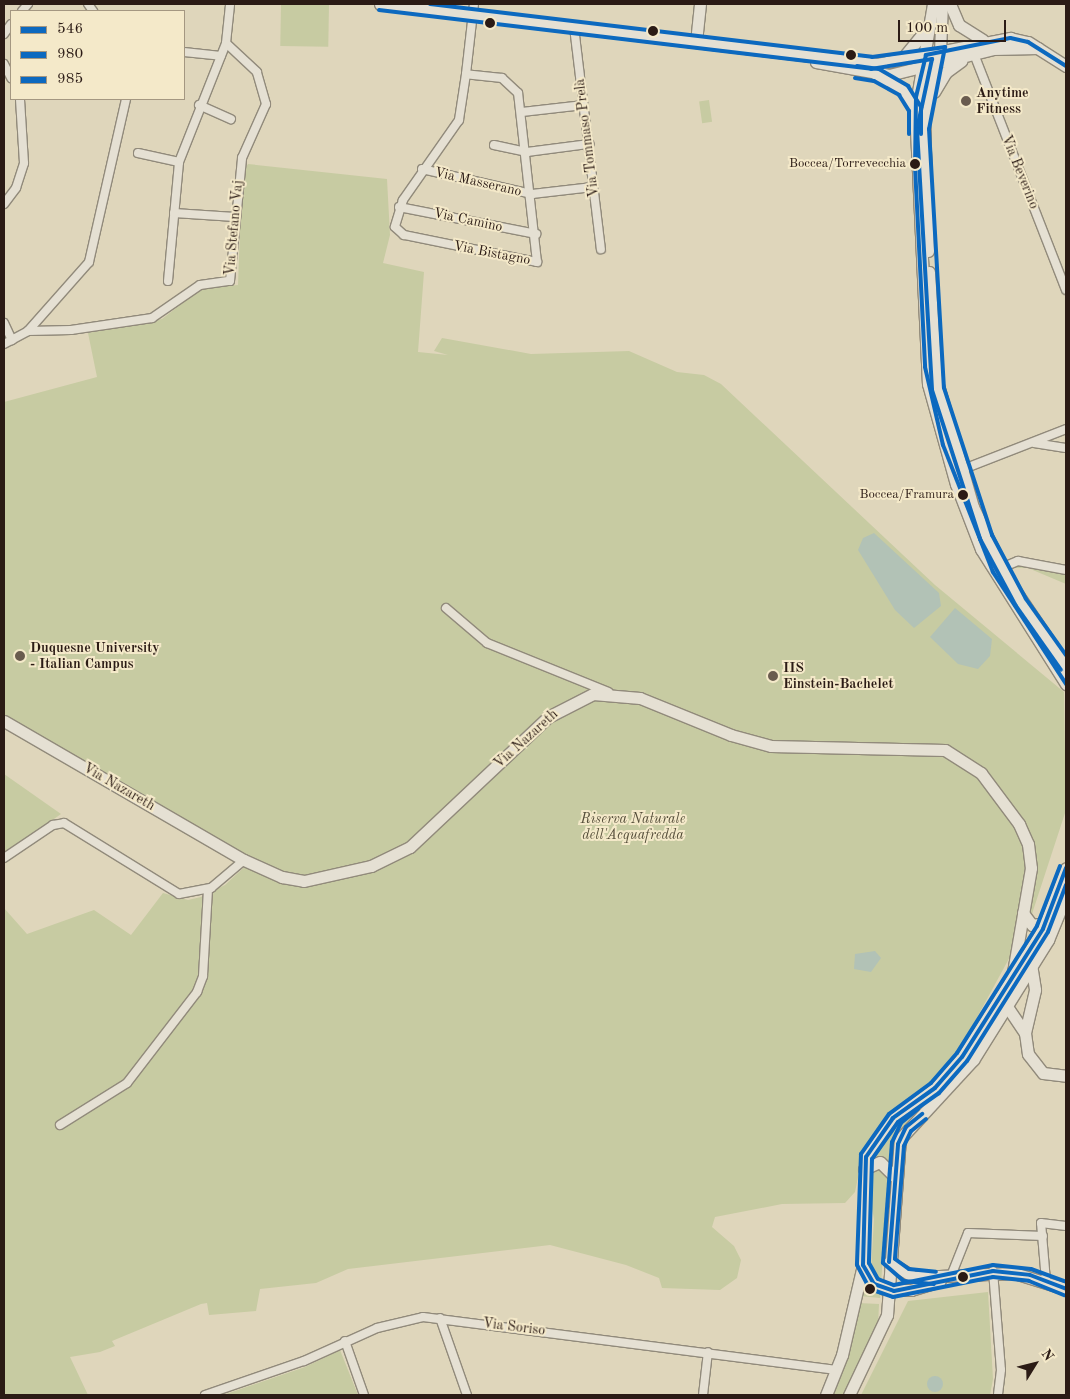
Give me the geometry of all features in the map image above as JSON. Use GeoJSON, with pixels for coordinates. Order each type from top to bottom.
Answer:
{"type":"FeatureCollection","features":[{"type":"Feature","properties":{"kind":"main road"},"geometry":{"type":"LineString","coordinates":[[380,4],[474,10],[574,27],[803,57],[898,62],[983,40],[1016,38],[1039,48],[1066,66]]}},
{"type":"Feature","properties":{"kind":"main road"},"geometry":{"type":"LineString","coordinates":[[696,42],[700,4]]}},
{"type":"Feature","properties":{"kind":"main road"},"geometry":{"type":"LineString","coordinates":[[933,4],[932,22],[922,69],[920,111],[926,373],[960,497],[997,570],[1066,684]]}},
{"type":"Feature","properties":{"kind":"main road"},"geometry":{"type":"LineString","coordinates":[[942,4],[940,51],[937,65],[920,111],[934,368],[961,470],[997,570],[1066,666]]}},
{"type":"Feature","properties":{"kind":"main road"},"geometry":{"type":"LineString","coordinates":[[950,4],[959,25],[983,40]]}},
{"type":"Feature","properties":{"kind":"main road"},"geometry":{"type":"LineString","coordinates":[[898,62],[917,45],[932,22]]}},
{"type":"Feature","properties":{"kind":"main road"},"geometry":{"type":"LineString","coordinates":[[876,75],[922,69],[1003,48],[1039,48]]}},
{"type":"Feature","properties":{"kind":"main road"},"geometry":{"type":"LineString","coordinates":[[920,111],[943,76],[974,54]]}},
{"type":"Feature","properties":{"kind":"main road"},"geometry":{"type":"LineString","coordinates":[[803,57],[876,75],[903,90],[920,111]]}},
{"type":"Feature","properties":{"kind":"main road","name":"Via Nazareth"},"geometry":{"type":"LineString","coordinates":[[4,721],[244,860],[276,875],[304,881],[387,860],[422,837],[553,713],[587,695],[608,692],[640,698],[764,744],[823,750],[936,748],[960,755],[984,777],[1025,834],[1031,863],[1013,972]]}},
{"type":"Feature","properties":{"kind":"main road"},"geometry":{"type":"LineString","coordinates":[[826,1395],[835,1370],[863,1265],[868,1214],[864,1169],[889,1122],[935,1088],[957,1065],[1028,948],[1046,923],[1066,868]]}},
{"type":"Feature","properties":{"kind":"main road"},"geometry":{"type":"LineString","coordinates":[[849,1395],[884,1326],[888,1290],[894,1176],[903,1131],[965,1071],[1053,930],[1066,896]]}},
{"type":"Feature","properties":{"kind":"main road"},"geometry":{"type":"LineString","coordinates":[[1023,912],[1032,925],[1046,923]]}},
{"type":"Feature","properties":{"kind":"main road","name":"Via Nazareth"},"geometry":{"type":"LineString","coordinates":[[1023,912],[1035,995],[1026,1033]]}},
{"type":"Feature","properties":{"kind":"main road"},"geometry":{"type":"LineString","coordinates":[[1006,1005],[1026,1033],[1030,1058],[1037,1069],[1049,1076],[1066,1076]]}},
{"type":"Feature","properties":{"kind":"main road"},"geometry":{"type":"LineString","coordinates":[[864,1169],[880,1162],[894,1176]]}},
{"type":"Feature","properties":{"kind":"main road"},"geometry":{"type":"LineString","coordinates":[[889,1262],[907,1275],[949,1277],[994,1271],[1046,1281],[1066,1289]]}},
{"type":"Feature","properties":{"kind":"main road"},"geometry":{"type":"LineString","coordinates":[[863,1265],[872,1281],[888,1290],[911,1290],[949,1277]]}},
{"type":"Feature","properties":{"kind":"street"},"geometry":{"type":"LineString","coordinates":[[168,281],[179,162],[199,105],[226,43],[230,7]]}},
{"type":"Feature","properties":{"kind":"street","name":"Via Bistagno"},"geometry":{"type":"LineString","coordinates":[[466,74],[508,81],[518,93],[522,112],[539,260],[535,262],[403,234],[395,227],[400,207],[422,169],[459,120],[474,10]]}},
{"type":"Feature","properties":{"kind":"street","name":"Via Tommaso Prelà"},"geometry":{"type":"LineString","coordinates":[[574,27],[601,249]]}},
{"type":"Feature","properties":{"kind":"street","name":"Via Stefano Vaj"},"geometry":{"type":"LineString","coordinates":[[28,331],[145,320],[168,310],[201,285],[229,282],[242,158],[264,116],[266,100],[257,72],[226,43]]}},
{"type":"Feature","properties":{"kind":"street"},"geometry":{"type":"LineString","coordinates":[[185,52],[221,56]]}},
{"type":"Feature","properties":{"kind":"street","name":"Via Beverino"},"geometry":{"type":"LineString","coordinates":[[974,54],[1066,290]]}},
{"type":"Feature","properties":{"kind":"street"},"geometry":{"type":"LineString","coordinates":[[4,64],[10,76]]}},
{"type":"Feature","properties":{"kind":"street"},"geometry":{"type":"LineString","coordinates":[[4,204],[16,188],[25,158],[20,100]]}},
{"type":"Feature","properties":{"kind":"street"},"geometry":{"type":"LineString","coordinates":[[4,344],[28,331],[90,259],[126,100]]}},
{"type":"Feature","properties":{"kind":"street"},"geometry":{"type":"LineString","coordinates":[[199,105],[231,119]]}},
{"type":"Feature","properties":{"kind":"street"},"geometry":{"type":"LineString","coordinates":[[522,112],[584,105]]}},
{"type":"Feature","properties":{"kind":"street"},"geometry":{"type":"LineString","coordinates":[[494,145],[527,152],[589,144]]}},
{"type":"Feature","properties":{"kind":"street"},"geometry":{"type":"LineString","coordinates":[[138,153],[179,162]]}},
{"type":"Feature","properties":{"kind":"street","name":"Via Masserano"},"geometry":{"type":"LineString","coordinates":[[422,169],[532,194],[593,187]]}},
{"type":"Feature","properties":{"kind":"street","name":"Via Camino"},"geometry":{"type":"LineString","coordinates":[[400,207],[536,234]]}},
{"type":"Feature","properties":{"kind":"street"},"geometry":{"type":"LineString","coordinates":[[174,212],[235,217]]}},
{"type":"Feature","properties":{"kind":"street"},"geometry":{"type":"LineString","coordinates":[[4,323],[12,340]]}},
{"type":"Feature","properties":{"kind":"street"},"geometry":{"type":"LineString","coordinates":[[961,470],[1066,429]]}},
{"type":"Feature","properties":{"kind":"street"},"geometry":{"type":"LineString","coordinates":[[1034,443],[1066,448]]}},
{"type":"Feature","properties":{"kind":"street"},"geometry":{"type":"LineString","coordinates":[[997,570],[1027,562],[1066,570]]}},
{"type":"Feature","properties":{"kind":"street"},"geometry":{"type":"LineString","coordinates":[[446,608],[487,643],[608,692]]}},
{"type":"Feature","properties":{"kind":"street"},"geometry":{"type":"LineString","coordinates":[[4,858],[53,825],[64,823],[170,890],[189,894],[208,889],[244,860]]}},
{"type":"Feature","properties":{"kind":"street"},"geometry":{"type":"LineString","coordinates":[[60,1125],[127,1082],[197,992],[203,976],[208,889]]}},
{"type":"Feature","properties":{"kind":"street"},"geometry":{"type":"LineString","coordinates":[[1046,1281],[1041,1222],[1066,1225]]}},
{"type":"Feature","properties":{"kind":"street"},"geometry":{"type":"LineString","coordinates":[[949,1277],[968,1233],[1043,1236]]}},
{"type":"Feature","properties":{"kind":"street"},"geometry":{"type":"LineString","coordinates":[[994,1271],[1001,1374],[998,1395]]}},
{"type":"Feature","properties":{"kind":"street"},"geometry":{"type":"LineString","coordinates":[[440,1318],[467,1395]]}},
{"type":"Feature","properties":{"kind":"street","name":"Via Soriso"},"geometry":{"type":"LineString","coordinates":[[205,1395],[304,1361],[345,1341],[399,1321],[440,1318],[835,1370]]}},
{"type":"Feature","properties":{"kind":"street"},"geometry":{"type":"LineString","coordinates":[[345,1341],[364,1395]]}},
{"type":"Feature","properties":{"kind":"street"},"geometry":{"type":"LineString","coordinates":[[703,1395],[708,1352]]}},
{"type":"Feature","properties":{"kind":"green space"},"geometry":{"type":"Polygon","coordinates":[[[281,4],[329,5],[328,47],[280,46],[281,4]]]}},
{"type":"Feature","properties":{"kind":"green space"},"geometry":{"type":"Polygon","coordinates":[[[709,100],[712,122],[702,123],[699,101],[709,100]]]}},
{"type":"Feature","properties":{"kind":"green space","name":"Riserva Naturale dell'Acquafredda"},"geometry":{"type":"Polygon","coordinates":[[[248,164],[387,179],[390,235],[383,263],[424,272],[418,352],[448,355],[434,351],[442,338],[531,354],[629,351],[677,372],[704,375],[721,384],[935,585],[1064,692],[1066,810],[1030,920],[956,1056],[935,1079],[886,1115],[862,1158],[855,1192],[845,1203],[782,1204],[715,1217],[712,1227],[734,1246],[741,1260],[737,1278],[720,1290],[662,1288],[659,1278],[626,1265],[550,1245],[348,1269],[316,1283],[260,1289],[256,1311],[209,1315],[207,1303],[201,1304],[112,1341],[115,1346],[100,1352],[70,1357],[88,1395],[4,1395],[4,908],[27,934],[94,910],[131,935],[163,893],[188,900],[201,897],[225,885],[252,860],[4,718],[4,402],[97,377],[88,333],[162,319],[202,288],[238,285],[242,173],[248,164]]]}},
{"type":"Feature","properties":{"kind":"green space"},"geometry":{"type":"Polygon","coordinates":[[[1022,565],[1066,575],[1066,584],[1028,568],[1011,568],[1022,565]]]}},
{"type":"Feature","properties":{"kind":"green space"},"geometry":{"type":"Polygon","coordinates":[[[4,774],[61,814],[4,854],[4,774]]]}},
{"type":"Feature","properties":{"kind":"green space"},"geometry":{"type":"Polygon","coordinates":[[[920,1107],[895,1137],[890,1165],[871,1159],[891,1126],[920,1107]]]}},
{"type":"Feature","properties":{"kind":"green space"},"geometry":{"type":"Polygon","coordinates":[[[880,1166],[889,1179],[881,1283],[871,1270],[874,1219],[868,1187],[869,1167],[880,1166]]]}},
{"type":"Feature","properties":{"kind":"green space"},"geometry":{"type":"Polygon","coordinates":[[[864,1277],[881,1292],[880,1298],[860,1296],[864,1277]]]}},
{"type":"Feature","properties":{"kind":"green space"},"geometry":{"type":"Polygon","coordinates":[[[988,1292],[993,1379],[990,1395],[861,1395],[908,1301],[988,1292]]]}},
{"type":"Feature","properties":{"kind":"green space"},"geometry":{"type":"Polygon","coordinates":[[[858,1303],[879,1304],[878,1326],[844,1395],[829,1395],[858,1303]]]}},
{"type":"Feature","properties":{"kind":"green space"},"geometry":{"type":"Polygon","coordinates":[[[340,1350],[358,1395],[223,1395],[305,1367],[340,1350]]]}},
{"type":"Feature","properties":{"kind":"shaded area"},"geometry":{"type":"Polygon","coordinates":[[[874,533],[939,593],[941,606],[914,628],[895,610],[858,550],[863,538],[874,533]]]}},
{"type":"Feature","properties":{"kind":"shaded area"},"geometry":{"type":"Polygon","coordinates":[[[955,608],[992,639],[990,656],[978,669],[958,664],[930,637],[955,608]]]}},
{"type":"Feature","properties":{"kind":"shaded area"},"geometry":{"type":"Polygon","coordinates":[[[875,951],[881,958],[871,972],[854,969],[855,954],[875,951]]]}},
{"type":"Feature","properties":{"kind":"shaded area"},"geometry":{"type":"Polygon","coordinates":[[[935,1376],[941,1378],[943,1384],[941,1390],[935,1392],[929,1390],[927,1384],[929,1378],[935,1376]]]}},
{"type":"Feature","properties":{"kind":"transit line","name":"985"},"geometry":{"type":"LineString","coordinates":[[430,4],[872,57],[945,47],[929,129],[944,388],[992,535],[1026,599],[1066,655]]}},
{"type":"Feature","properties":{"kind":"transit line","name":"980"},"geometry":{"type":"LineString","coordinates":[[379,10],[871,69],[932,59],[917,129],[932,390],[980,539],[1016,606],[1061,670]]}},
{"type":"Feature","properties":{"kind":"transit line","name":"546"},"geometry":{"type":"LineString","coordinates":[[1066,66],[1028,42],[1010,38],[926,55],[916,97],[915,167],[925,367],[943,445],[993,572],[1066,684]]}},
{"type":"Feature","properties":{"kind":"transit line","name":"985"},"geometry":{"type":"LineString","coordinates":[[857,66],[879,69],[908,86],[921,107],[921,134]]}},
{"type":"Feature","properties":{"kind":"transit line","name":"980"},"geometry":{"type":"LineString","coordinates":[[855,78],[874,81],[899,95],[909,111],[909,134]]}},
{"type":"Feature","properties":{"kind":"transit line","name":"980"},"geometry":{"type":"LineString","coordinates":[[1060,866],[1037,926],[957,1053],[931,1083],[889,1114],[861,1154],[857,1265],[870,1289],[893,1297],[993,1277],[1029,1281],[1064,1295]]}},
{"type":"Feature","properties":{"kind":"transit line","name":"546"},"geometry":{"type":"LineString","coordinates":[[1066,868],[1043,929],[962,1057],[935,1088],[893,1118],[866,1157],[863,1265],[874,1284],[894,1291],[993,1271],[1030,1275],[1066,1289]]}},
{"type":"Feature","properties":{"kind":"transit line","name":"985"},"geometry":{"type":"LineString","coordinates":[[1066,885],[1048,932],[967,1061],[939,1093],[898,1122],[872,1159],[869,1263],[878,1279],[894,1285],[993,1265],[1031,1269],[1066,1282]]}},
{"type":"Feature","properties":{"kind":"transit line","name":"980"},"geometry":{"type":"LineString","coordinates":[[918,1109],[901,1123],[892,1142],[883,1263],[904,1281],[934,1284]]}},
{"type":"Feature","properties":{"kind":"transit line","name":"546"},"geometry":{"type":"LineString","coordinates":[[889,1262],[898,1144],[906,1127],[922,1114]]}},
{"type":"Feature","properties":{"kind":"transit line","name":"985"},"geometry":{"type":"LineString","coordinates":[[926,1119],[911,1131],[904,1146],[895,1259],[909,1269],[936,1272]]}},
{"type":"Feature","properties":{"kind":"place","name":"Anytime Fitness"},"geometry":{"type":"Point","coordinates":[966,101]}},
{"type":"Feature","properties":{"kind":"place","name":"Boccea/Torrevecchia"},"geometry":{"type":"Point","coordinates":[915,164]}},
{"type":"Feature","properties":{"kind":"place","name":"Boccea/Framura"},"geometry":{"type":"Point","coordinates":[963,495]}},
{"type":"Feature","properties":{"kind":"place","name":"Duquesne University - Italian Campus"},"geometry":{"type":"Point","coordinates":[20,656]}},
{"type":"Feature","properties":{"kind":"place","name":"IIS Einstein-Bachelet"},"geometry":{"type":"Point","coordinates":[773,676]}}]}
